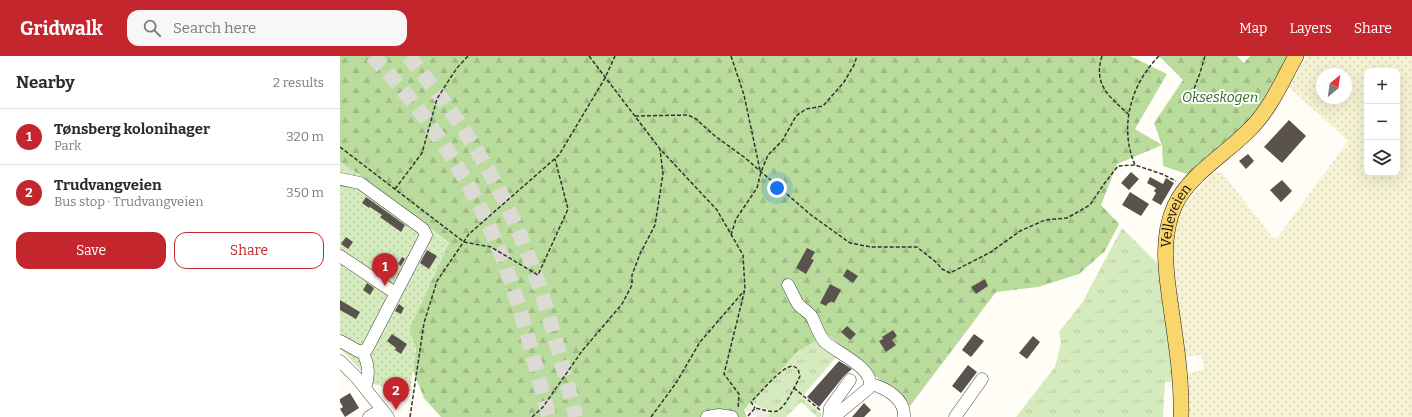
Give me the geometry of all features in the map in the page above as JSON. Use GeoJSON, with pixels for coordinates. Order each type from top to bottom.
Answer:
{"type":"FeatureCollection","features":[{"type":"Feature","properties":{"kind":"main road","name":"Velleveien"},"geometry":{"type":"LineString","coordinates":[[1181,417],[1179,370],[1165,247],[1169,222],[1175,205],[1186,188],[1256,122],[1270,102],[1296,56]]}},
{"type":"Feature","properties":{"kind":"street"},"geometry":{"type":"LineString","coordinates":[[340,179],[360,183],[423,229],[426,235],[367,349],[358,351],[340,341]]}},
{"type":"Feature","properties":{"kind":"street"},"geometry":{"type":"LineString","coordinates":[[340,256],[395,294]]}},
{"type":"Feature","properties":{"kind":"street"},"geometry":{"type":"LineString","coordinates":[[788,285],[799,305],[811,316],[817,331],[825,342],[859,366],[870,378],[871,384],[869,388],[835,416],[827,415],[830,408],[850,380]]}},
{"type":"Feature","properties":{"kind":"street"},"geometry":{"type":"LineString","coordinates":[[362,351],[368,364],[369,372],[365,388]]}},
{"type":"Feature","properties":{"kind":"street"},"geometry":{"type":"LineString","coordinates":[[340,361],[365,388],[385,413],[369,417]]}},
{"type":"Feature","properties":{"kind":"street"},"geometry":{"type":"LineString","coordinates":[[956,417],[982,379]]}},
{"type":"Feature","properties":{"kind":"street"},"geometry":{"type":"LineString","coordinates":[[871,384],[878,386],[898,398],[903,407],[904,416]]}},
{"type":"Feature","properties":{"kind":"street"},"geometry":{"type":"LineString","coordinates":[[706,417],[735,415]]}},
{"type":"Feature","properties":{"kind":"path"},"geometry":{"type":"LineString","coordinates":[[394,189],[422,153],[437,99],[446,83],[468,56]]}},
{"type":"Feature","properties":{"kind":"path"},"geometry":{"type":"LineString","coordinates":[[589,56],[660,149],[717,210],[743,255],[745,290],[724,374],[739,394],[735,415]]}},
{"type":"Feature","properties":{"kind":"path"},"geometry":{"type":"LineString","coordinates":[[410,417],[424,323],[437,281],[464,242],[478,225],[559,155],[605,78],[615,56]]}},
{"type":"Feature","properties":{"kind":"path"},"geometry":{"type":"LineString","coordinates":[[731,56],[744,95],[761,172]]}},
{"type":"Feature","properties":{"kind":"path"},"geometry":{"type":"LineString","coordinates":[[731,235],[736,219],[758,188],[761,172],[768,155],[782,141],[796,116],[806,109],[823,106],[844,82],[854,65],[856,56]]}},
{"type":"Feature","properties":{"kind":"path"},"geometry":{"type":"LineString","coordinates":[[1102,56],[1099,67],[1101,80],[1106,94],[1128,114]]}},
{"type":"Feature","properties":{"kind":"path"},"geometry":{"type":"LineString","coordinates":[[1136,165],[1129,146],[1127,126],[1128,114],[1135,94],[1148,69],[1159,56]]}},
{"type":"Feature","properties":{"kind":"path"},"geometry":{"type":"LineString","coordinates":[[1192,94],[1205,56]]}},
{"type":"Feature","properties":{"kind":"path"},"geometry":{"type":"LineString","coordinates":[[635,116],[688,115],[696,119],[715,136],[744,157],[811,215],[850,243],[871,247],[917,247],[937,263],[942,269],[950,273],[991,252],[1020,231],[1045,220],[1067,218],[1090,205],[1118,166],[1136,165],[1170,177],[1186,188]]}},
{"type":"Feature","properties":{"kind":"path"},"geometry":{"type":"LineString","coordinates":[[340,147],[464,242],[491,247],[538,275],[568,209],[555,159]]}},
{"type":"Feature","properties":{"kind":"path"},"geometry":{"type":"LineString","coordinates":[[532,417],[543,407],[582,351],[622,304],[632,285],[632,274],[640,254],[655,226],[663,174],[660,149]]}},
{"type":"Feature","properties":{"kind":"path"},"geometry":{"type":"LineString","coordinates":[[651,417],[676,383],[700,342],[745,290]]}},
{"type":"Feature","properties":{"kind":"path"},"geometry":{"type":"LineString","coordinates":[[791,366],[795,366],[798,369],[800,376],[785,403],[778,411],[755,408],[751,402],[779,374],[791,366]]}},
{"type":"Feature","properties":{"kind":"path"},"geometry":{"type":"LineString","coordinates":[[794,388],[827,415]]}},
{"type":"Feature","properties":{"kind":"path"},"geometry":{"type":"LineString","coordinates":[[748,416],[755,408]]}},
{"type":"Feature","properties":{"kind":"shaded area"},"geometry":{"type":"Polygon","coordinates":[[[1307,56],[1412,56],[1412,417],[1188,417],[1185,374],[1202,370],[1204,368],[1201,355],[1186,357],[1183,355],[1173,276],[1171,238],[1178,212],[1212,173],[1222,172],[1273,238],[1277,238],[1348,141],[1289,87],[1307,56]]]}},
{"type":"Feature","properties":{"kind":"shaded area"},"geometry":{"type":"Polygon","coordinates":[[[750,402],[770,410],[768,417],[757,417],[744,410],[750,402]]]}},
{"type":"Feature","properties":{"kind":"green space"},"geometry":{"type":"Polygon","coordinates":[[[340,56],[1130,56],[1167,74],[1135,129],[1162,145],[1117,164],[1101,205],[1119,224],[1105,251],[1079,274],[1038,287],[996,292],[910,406],[828,335],[798,351],[744,410],[747,417],[441,417],[424,398],[413,371],[416,349],[409,329],[449,243],[367,180],[340,162],[340,56]]]}},
{"type":"Feature","properties":{"kind":"green space","name":"Okseskogen"},"geometry":{"type":"Polygon","coordinates":[[[1159,56],[1237,56],[1244,63],[1250,56],[1296,56],[1267,108],[1196,177],[1163,166],[1162,145],[1154,123],[1183,80],[1159,56]]]}},
{"type":"Feature","properties":{"kind":"green space"},"geometry":{"type":"Polygon","coordinates":[[[340,162],[367,180],[449,244],[409,329],[416,349],[410,392],[373,384],[340,348],[340,162]]]}},
{"type":"Feature","properties":{"kind":"green space"},"geometry":{"type":"Polygon","coordinates":[[[1122,228],[1159,265],[1180,382],[1165,382],[1163,417],[1016,417],[1055,367],[1061,343],[1059,332],[1082,303],[1122,228]]]}},
{"type":"Feature","properties":{"kind":"green space"},"geometry":{"type":"Polygon","coordinates":[[[817,341],[839,354],[802,397],[822,414],[820,417],[817,417],[801,402],[786,417],[768,417],[770,410],[751,402],[798,351],[817,341]]]}},
{"type":"Feature","properties":{"kind":"building"},"geometry":{"type":"Polygon","coordinates":[[[1289,120],[1306,136],[1282,163],[1264,147],[1289,120]]]}},
{"type":"Feature","properties":{"kind":"building"},"geometry":{"type":"Polygon","coordinates":[[[1248,154],[1254,161],[1246,169],[1239,161],[1248,154]]]}},
{"type":"Feature","properties":{"kind":"building"},"geometry":{"type":"Polygon","coordinates":[[[1131,172],[1139,179],[1129,190],[1121,183],[1131,172]]]}},
{"type":"Feature","properties":{"kind":"building"},"geometry":{"type":"Polygon","coordinates":[[[1150,177],[1163,184],[1166,178],[1174,183],[1161,205],[1152,200],[1156,193],[1154,191],[1156,188],[1147,183],[1150,177]]]}},
{"type":"Feature","properties":{"kind":"building"},"geometry":{"type":"Polygon","coordinates":[[[1282,180],[1292,191],[1281,202],[1270,190],[1282,180]]]}},
{"type":"Feature","properties":{"kind":"building"},"geometry":{"type":"Polygon","coordinates":[[[1130,192],[1149,204],[1141,216],[1122,205],[1130,192]]]}},
{"type":"Feature","properties":{"kind":"building"},"geometry":{"type":"Polygon","coordinates":[[[366,197],[373,202],[369,208],[362,203],[366,197]]]}},
{"type":"Feature","properties":{"kind":"building"},"geometry":{"type":"Polygon","coordinates":[[[373,202],[405,225],[401,232],[380,217],[382,215],[370,207],[373,202]]]}},
{"type":"Feature","properties":{"kind":"building"},"geometry":{"type":"Polygon","coordinates":[[[346,237],[353,242],[348,249],[341,244],[346,237]]]}},
{"type":"Feature","properties":{"kind":"building"},"geometry":{"type":"Polygon","coordinates":[[[807,248],[815,252],[811,259],[814,260],[806,274],[796,268],[807,248]]]}},
{"type":"Feature","properties":{"kind":"building"},"geometry":{"type":"Polygon","coordinates":[[[427,250],[437,256],[429,269],[420,263],[427,250]]]}},
{"type":"Feature","properties":{"kind":"building"},"geometry":{"type":"Polygon","coordinates":[[[402,257],[405,259],[401,266],[398,264],[402,257]]]}},
{"type":"Feature","properties":{"kind":"building"},"geometry":{"type":"Polygon","coordinates":[[[847,269],[858,276],[853,283],[843,276],[847,269]]]}},
{"type":"Feature","properties":{"kind":"building"},"geometry":{"type":"Polygon","coordinates":[[[985,279],[988,286],[976,294],[971,287],[985,279]]]}},
{"type":"Feature","properties":{"kind":"building"},"geometry":{"type":"Polygon","coordinates":[[[367,283],[374,288],[370,295],[363,290],[367,283]]]}},
{"type":"Feature","properties":{"kind":"building"},"geometry":{"type":"Polygon","coordinates":[[[830,284],[841,290],[834,303],[831,301],[826,306],[820,303],[830,284]]]}},
{"type":"Feature","properties":{"kind":"building"},"geometry":{"type":"Polygon","coordinates":[[[340,300],[360,312],[356,319],[340,310],[340,300]]]}},
{"type":"Feature","properties":{"kind":"building"},"geometry":{"type":"Polygon","coordinates":[[[399,304],[404,308],[401,314],[395,311],[399,304]]]}},
{"type":"Feature","properties":{"kind":"building"},"geometry":{"type":"Polygon","coordinates":[[[847,326],[856,334],[850,340],[841,332],[847,326]]]}},
{"type":"Feature","properties":{"kind":"building"},"geometry":{"type":"Polygon","coordinates":[[[893,330],[897,336],[892,340],[896,345],[886,352],[879,341],[883,339],[882,337],[893,330]]]}},
{"type":"Feature","properties":{"kind":"building"},"geometry":{"type":"Polygon","coordinates":[[[392,334],[407,344],[401,354],[387,341],[392,334]]]}},
{"type":"Feature","properties":{"kind":"building"},"geometry":{"type":"Polygon","coordinates":[[[974,334],[984,341],[971,357],[962,350],[974,334]]]}},
{"type":"Feature","properties":{"kind":"building"},"geometry":{"type":"Polygon","coordinates":[[[1033,336],[1040,342],[1027,359],[1019,353],[1033,336]]]}},
{"type":"Feature","properties":{"kind":"building"},"geometry":{"type":"Polygon","coordinates":[[[839,361],[852,369],[844,376],[819,407],[807,397],[839,361]]]}},
{"type":"Feature","properties":{"kind":"building"},"geometry":{"type":"Polygon","coordinates":[[[968,365],[977,372],[961,393],[952,386],[968,365]]]}},
{"type":"Feature","properties":{"kind":"building"},"geometry":{"type":"Polygon","coordinates":[[[350,393],[359,408],[345,417],[340,409],[343,407],[340,399],[350,393]]]}},
{"type":"Feature","properties":{"kind":"building"},"geometry":{"type":"Polygon","coordinates":[[[864,403],[871,410],[864,417],[852,417],[864,403]]]}},
{"type":"Feature","properties":{"kind":"tunnel"},"geometry":{"type":"LineString","coordinates":[[372,56],[413,102],[431,127],[465,179],[479,206],[492,233],[511,281],[549,417]]}},
{"type":"Feature","properties":{"kind":"tunnel"},"geometry":{"type":"LineString","coordinates":[[408,56],[445,103],[478,153],[493,179],[519,232],[543,299],[576,417]]}},
{"type":"Feature","properties":{"kind":"place","name":"Tønsberg kolonihager"},"geometry":{"type":"Point","coordinates":[385,286]}},
{"type":"Feature","properties":{"kind":"place","name":"Trudvangveien"},"geometry":{"type":"Point","coordinates":[396,410]}}]}
